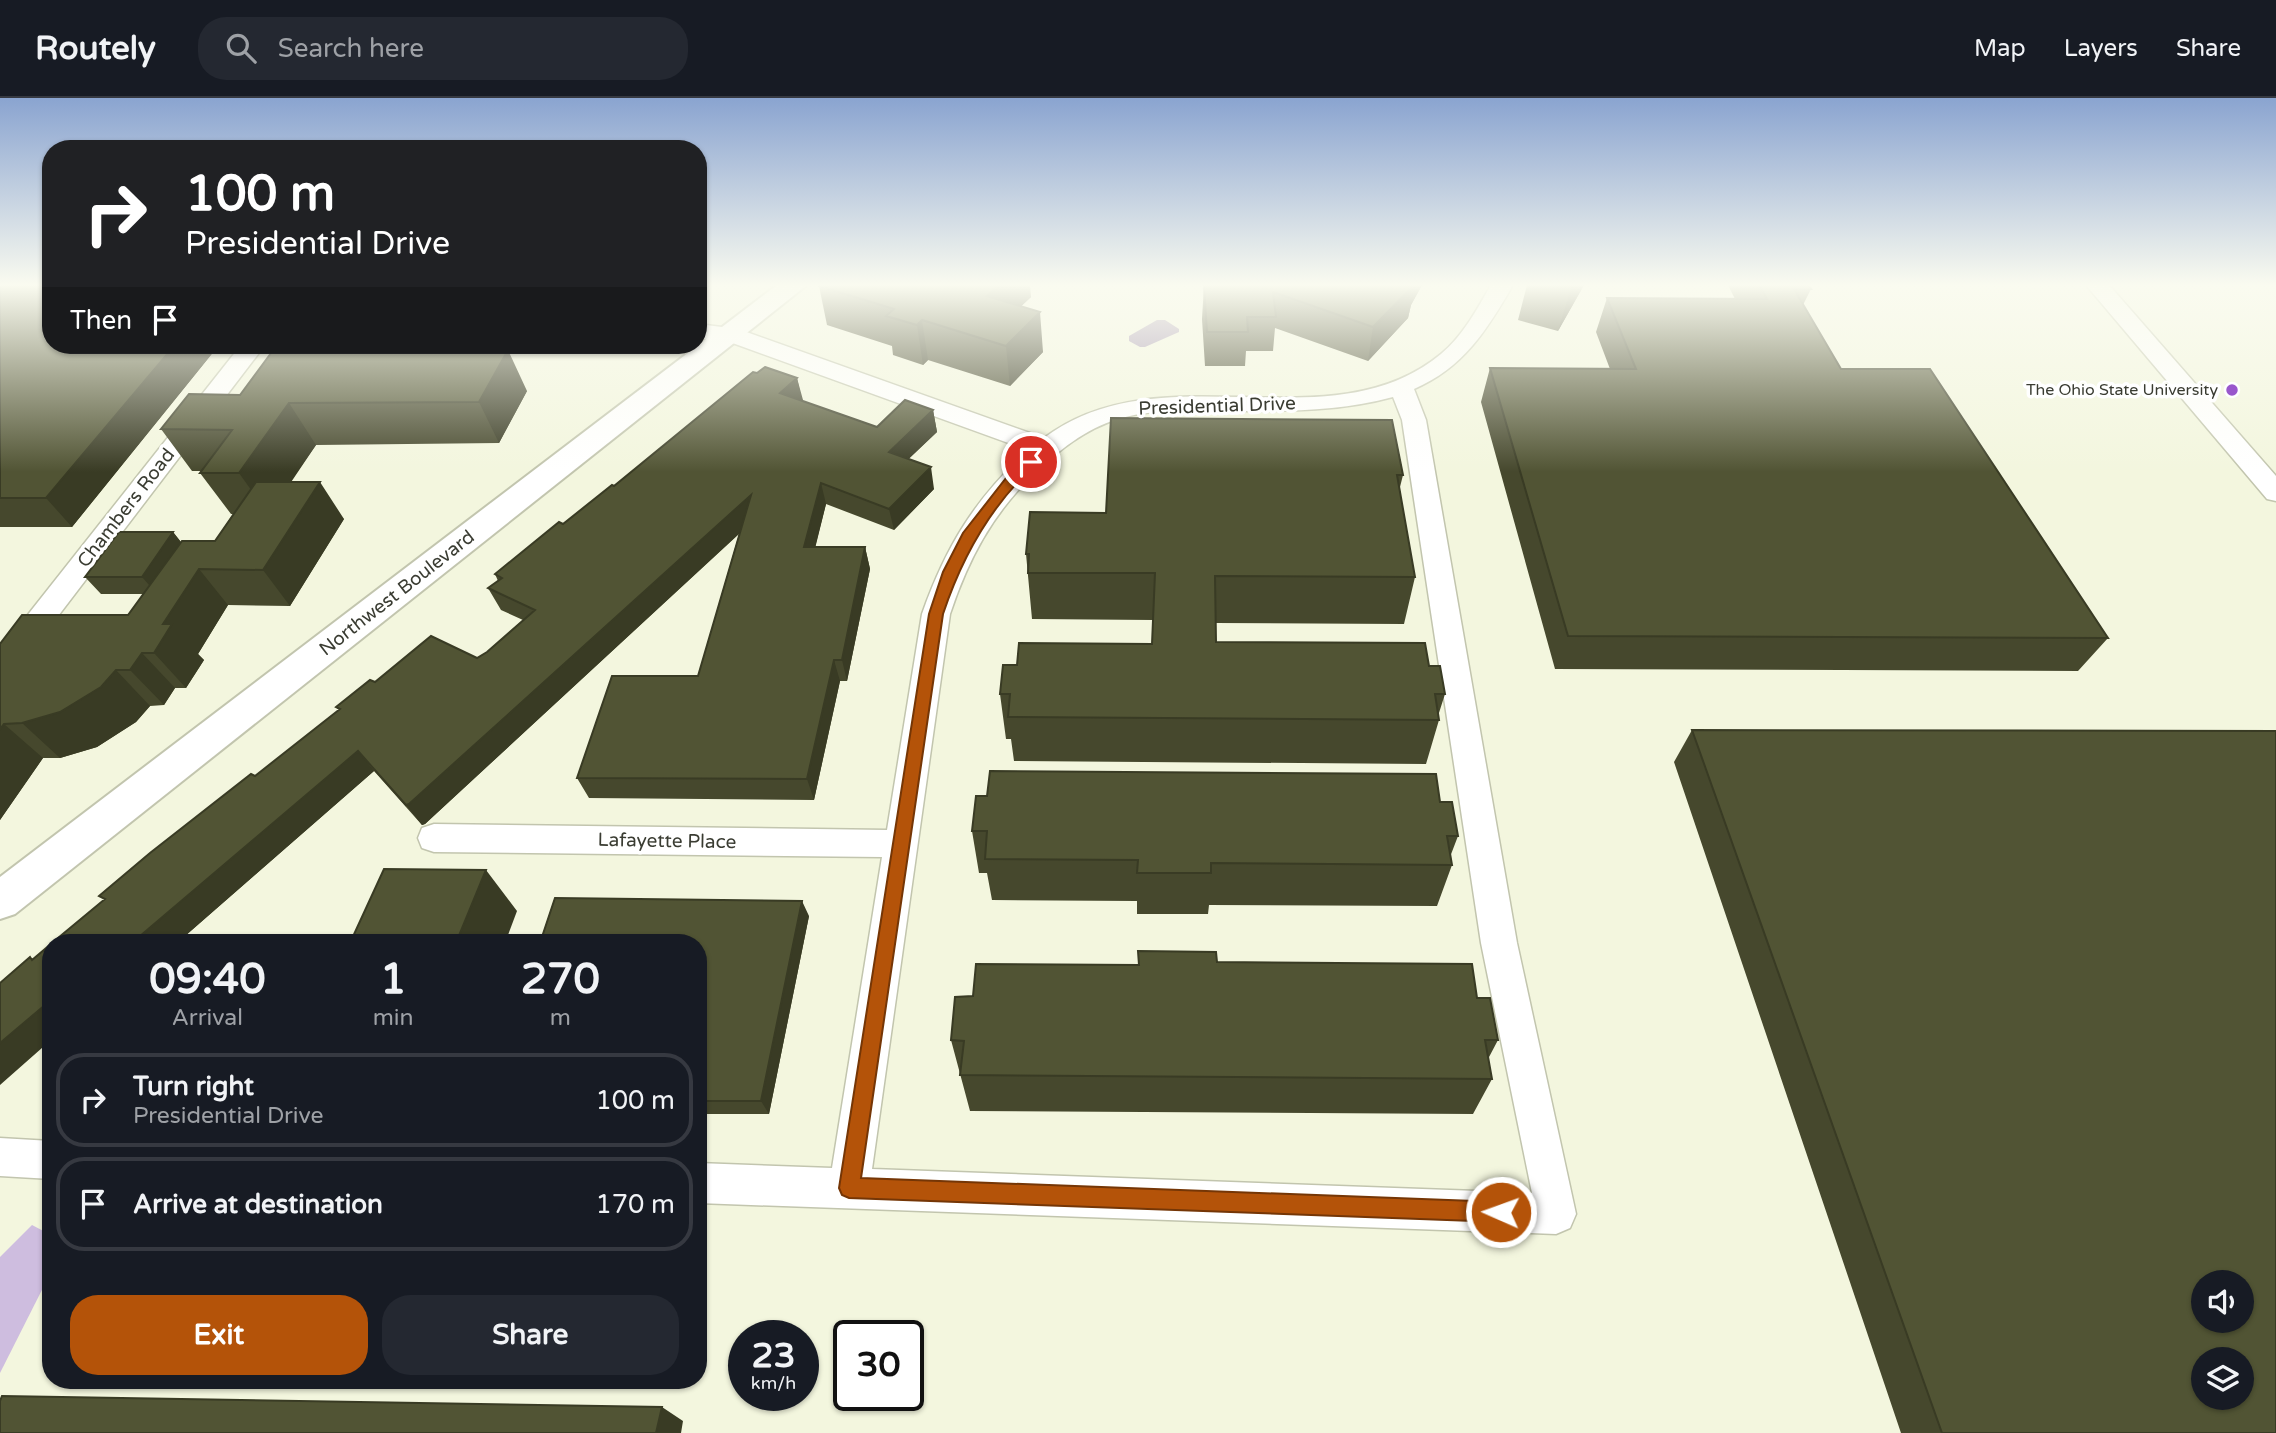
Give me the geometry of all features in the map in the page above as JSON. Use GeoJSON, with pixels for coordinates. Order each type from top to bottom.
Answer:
{"type":"FeatureCollection","features":[{"type":"Feature","properties":{"kind":"main road","name":"Northwest Boulevard"},"geometry":{"type":"LineString","coordinates":[[0,901],[688,354]]}},
{"type":"Feature","properties":{"kind":"street"},"geometry":{"type":"LineString","coordinates":[[756,347],[1046,447]]}},
{"type":"Feature","properties":{"kind":"street","name":"Presidential Drive"},"geometry":{"type":"LineString","coordinates":[[849,1188],[936,614],[950,572],[975,528],[1015,476],[1046,447],[1088,423],[1129,408],[1175,404],[1337,402],[1401,387],[1450,357],[1459,347]]}},
{"type":"Feature","properties":{"kind":"street"},"geometry":{"type":"LineString","coordinates":[[2150,347],[2276,494]]}},
{"type":"Feature","properties":{"kind":"street","name":"Chambers Road"},"geometry":{"type":"LineString","coordinates":[[0,671],[246,354]]}},
{"type":"Feature","properties":{"kind":"street"},"geometry":{"type":"LineString","coordinates":[[707,1183],[1556,1214],[1499,943],[1414,420],[1401,387]]}},
{"type":"Feature","properties":{"kind":"street","name":"Lafayette Place"},"geometry":{"type":"LineString","coordinates":[[434,838],[900,844]]}},
{"type":"Feature","properties":{"kind":"street"},"geometry":{"type":"LineString","coordinates":[[0,1157],[42,1159]]}},
{"type":"Feature","properties":{"kind":"shaded area"},"geometry":{"type":"Polygon","coordinates":[[[32,1225],[42,1230],[42,1290],[0,1373],[0,1257],[32,1225]]]}},
{"type":"Feature","properties":{"kind":"building"},"geometry":{"type":"Polygon","coordinates":[[[0,347],[42,347],[42,354],[167,354],[46,498],[0,498],[0,347]]]}},
{"type":"Feature","properties":{"kind":"building"},"geometry":{"type":"Polygon","coordinates":[[[1627,347],[1828,347],[1841,369],[1930,369],[2108,638],[1568,636],[1490,368],[1636,369],[1627,347]]]}},
{"type":"Feature","properties":{"kind":"building"},"geometry":{"type":"Polygon","coordinates":[[[270,354],[506,354],[479,402],[289,403],[239,473],[200,473],[232,430],[161,429],[189,394],[240,395],[270,354]]]}},
{"type":"Feature","properties":{"kind":"building"},"geometry":{"type":"Polygon","coordinates":[[[765,367],[797,378],[780,393],[877,427],[905,400],[933,410],[889,452],[931,467],[889,509],[821,483],[804,547],[865,547],[842,660],[834,660],[807,779],[577,778],[612,676],[698,676],[751,495],[409,804],[406,805],[358,751],[142,934],[63,934],[105,899],[99,896],[150,853],[251,774],[255,776],[340,709],[336,707],[370,680],[375,682],[431,636],[477,658],[487,652],[535,610],[488,588],[502,578],[495,574],[559,522],[563,524],[614,486],[753,372],[757,373],[765,367]]]}},
{"type":"Feature","properties":{"kind":"building"},"geometry":{"type":"Polygon","coordinates":[[[1111,418],[1392,420],[1403,475],[1397,475],[1415,577],[1215,576],[1216,642],[1425,643],[1429,666],[1440,666],[1445,694],[1435,694],[1439,720],[1008,717],[1010,694],[1000,694],[1003,665],[1017,665],[1019,643],[1152,644],[1155,573],[1028,573],[1029,554],[1026,554],[1030,512],[1106,513],[1111,418]]]}},
{"type":"Feature","properties":{"kind":"building"},"geometry":{"type":"Polygon","coordinates":[[[256,482],[320,482],[263,570],[199,569],[163,624],[172,624],[154,653],[142,653],[130,670],[116,670],[101,687],[60,712],[22,723],[4,724],[0,729],[0,644],[22,615],[128,615],[182,541],[215,541],[256,482]]]}},
{"type":"Feature","properties":{"kind":"building"},"geometry":{"type":"Polygon","coordinates":[[[119,532],[173,532],[142,577],[85,577],[119,532]]]}},
{"type":"Feature","properties":{"kind":"building"},"geometry":{"type":"Polygon","coordinates":[[[1692,730],[2276,731],[2276,1433],[1942,1433],[1692,730]]]}},
{"type":"Feature","properties":{"kind":"building"},"geometry":{"type":"Polygon","coordinates":[[[990,771],[1436,774],[1440,802],[1452,802],[1458,836],[1447,836],[1452,865],[1211,863],[1211,873],[1137,873],[1138,860],[985,859],[987,831],[972,831],[976,796],[987,796],[990,771]]]}},
{"type":"Feature","properties":{"kind":"building"},"geometry":{"type":"Polygon","coordinates":[[[384,869],[486,870],[460,934],[354,934],[384,869]]]}},
{"type":"Feature","properties":{"kind":"building"},"geometry":{"type":"Polygon","coordinates":[[[555,898],[802,901],[761,1101],[707,1101],[707,934],[543,934],[555,898]]]}},
{"type":"Feature","properties":{"kind":"building"},"geometry":{"type":"Polygon","coordinates":[[[1138,951],[1216,952],[1217,962],[1472,964],[1477,998],[1490,998],[1498,1040],[1485,1040],[1492,1079],[960,1075],[964,1041],[951,1040],[955,997],[973,996],[976,964],[1139,965],[1138,951]]]}},
{"type":"Feature","properties":{"kind":"building"},"geometry":{"type":"Polygon","coordinates":[[[42,952],[42,1008],[0,1043],[0,983],[30,957],[32,960],[42,952]]]}},
{"type":"Feature","properties":{"kind":"building"},"geometry":{"type":"Polygon","coordinates":[[[2,1396],[662,1407],[656,1433],[0,1433],[2,1396]]]}},
{"type":"Feature","properties":{"kind":"place","name":"The Ohio State University"},"geometry":{"type":"Point","coordinates":[2232,390]}},
{"type":"Feature","properties":{"kind":"route"},"geometry":{"type":"LineString","coordinates":[[1031,462],[1015,476],[968,537],[950,572],[936,614],[849,1188],[1501,1212]]}}]}
